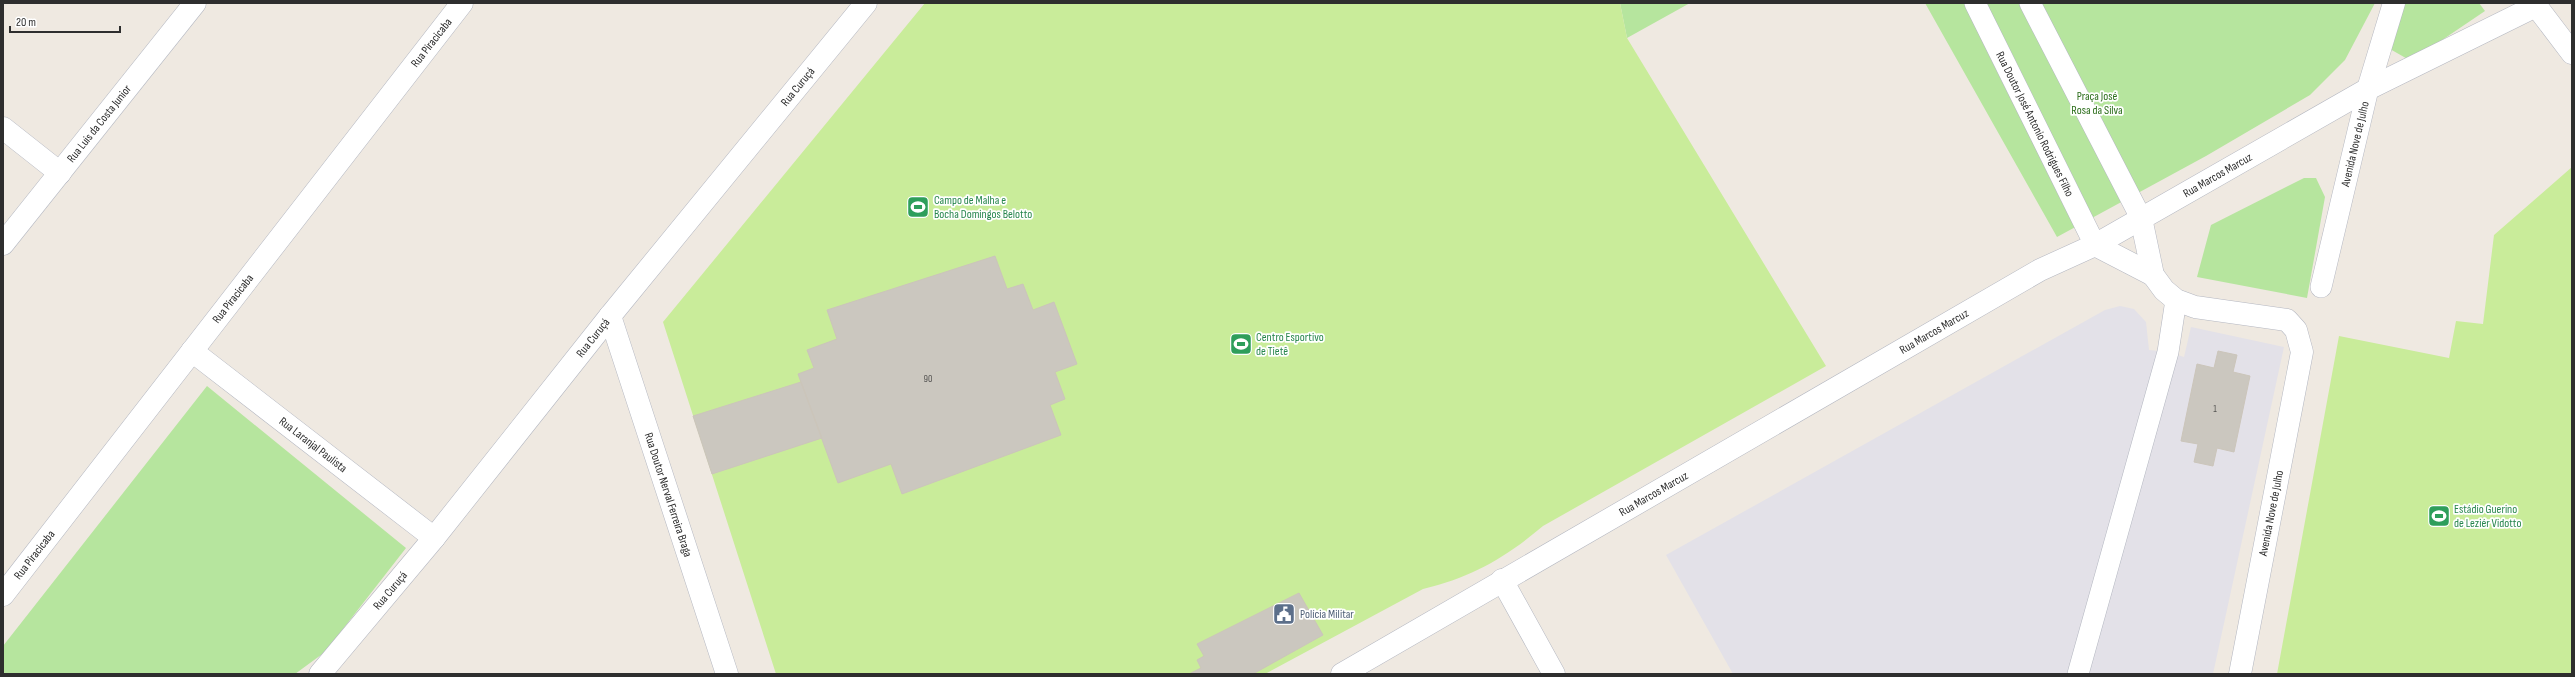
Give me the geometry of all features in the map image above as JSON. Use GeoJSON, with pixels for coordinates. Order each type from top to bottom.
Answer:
{"type":"FeatureCollection","features":[{"type":"Feature","properties":{"kind":"street","name":"Rua Luis da Costa Junior"},"geometry":{"type":"LineString","coordinates":[[3,244],[195,3]]}},
{"type":"Feature","properties":{"kind":"street","name":"Rua Piracicaba"},"geometry":{"type":"LineString","coordinates":[[3,595],[462,3]]}},
{"type":"Feature","properties":{"kind":"street","name":"Rua Curuçá"},"geometry":{"type":"LineString","coordinates":[[320,674],[434,538],[610,316],[866,3]]}},
{"type":"Feature","properties":{"kind":"street","name":"Avenida Nove de Julho"},"geometry":{"type":"LineString","coordinates":[[2368,89],[2394,3]]}},
{"type":"Feature","properties":{"kind":"street"},"geometry":{"type":"LineString","coordinates":[[2535,5],[2572,53]]}},
{"type":"Feature","properties":{"kind":"street","name":"Rua Marcos Marcuz"},"geometry":{"type":"LineString","coordinates":[[1342,674],[1502,580],[2040,270],[2095,245],[2368,89],[2535,5]]}},
{"type":"Feature","properties":{"kind":"street"},"geometry":{"type":"LineString","coordinates":[[3,128],[60,172]]}},
{"type":"Feature","properties":{"kind":"street"},"geometry":{"type":"LineString","coordinates":[[2141,218],[2153,274],[2164,290],[2176,300]]}},
{"type":"Feature","properties":{"kind":"street"},"geometry":{"type":"LineString","coordinates":[[2095,245],[2153,274]]}},
{"type":"Feature","properties":{"kind":"street","name":"Avenida Nove de Julho"},"geometry":{"type":"LineString","coordinates":[[2176,300],[2195,307],[2287,320],[2296,330],[2302,352],[2240,674]]}},
{"type":"Feature","properties":{"kind":"street","name":"Rua Doutor Nerval Ferreira Braga"},"geometry":{"type":"LineString","coordinates":[[610,316],[726,674]]}},
{"type":"Feature","properties":{"kind":"street","name":"Rua Laranjal Paulista"},"geometry":{"type":"LineString","coordinates":[[192,351],[434,538]]}},
{"type":"Feature","properties":{"kind":"street"},"geometry":{"type":"LineString","coordinates":[[1502,580],[1554,674]]}},
{"type":"Feature","properties":{"kind":"lane","name":"Rua Doutor José Antonio Rodrigues Filho"},"geometry":{"type":"LineString","coordinates":[[1975,3],[2095,245]]}},
{"type":"Feature","properties":{"kind":"lane"},"geometry":{"type":"LineString","coordinates":[[2030,3],[2141,218]]}},
{"type":"Feature","properties":{"kind":"lane","name":"Avenida Nove de Julho"},"geometry":{"type":"LineString","coordinates":[[2321,287],[2368,89]]}},
{"type":"Feature","properties":{"kind":"lane"},"geometry":{"type":"LineString","coordinates":[[2078,674],[2168,352],[2176,300]]}},
{"type":"Feature","properties":{"kind":"shaded area"},"geometry":{"type":"Polygon","coordinates":[[[2120,306],[2134,309],[2146,322],[2149,350],[2168,352],[2184,357],[2191,327],[2284,347],[2213,674],[1733,674],[1666,555],[2105,310],[2120,306]]]}},
{"type":"Feature","properties":{"kind":"green space","name":"Centro Esportivo de Tietê"},"geometry":{"type":"Polygon","coordinates":[[[925,3],[1620,3],[1627,38],[1826,366],[1543,526],[1515,548],[1487,565],[1457,579],[1423,589],[1265,674],[776,674],[663,322],[925,3]]]}},
{"type":"Feature","properties":{"kind":"green space"},"geometry":{"type":"Polygon","coordinates":[[[1620,3],[1690,3],[1627,38],[1620,3]]]}},
{"type":"Feature","properties":{"kind":"green space","name":"Praça José Rosa da Silva"},"geometry":{"type":"Polygon","coordinates":[[[1925,3],[2375,3],[2345,60],[2310,95],[2206,156],[2057,237],[1925,3]]]}},
{"type":"Feature","properties":{"kind":"green space"},"geometry":{"type":"Polygon","coordinates":[[[2401,3],[2479,3],[2485,11],[2411,61],[2390,49],[2401,3]]]}},
{"type":"Feature","properties":{"kind":"green space","name":"Estádio Guerino de Leziér Vidotto"},"geometry":{"type":"Polygon","coordinates":[[[2572,167],[2572,674],[2277,674],[2339,336],[2449,358],[2456,321],[2483,324],[2494,235],[2572,167]]]}},
{"type":"Feature","properties":{"kind":"green space"},"geometry":{"type":"Polygon","coordinates":[[[2304,178],[2316,178],[2325,197],[2307,298],[2197,277],[2211,225],[2304,178]]]}},
{"type":"Feature","properties":{"kind":"green space"},"geometry":{"type":"Polygon","coordinates":[[[207,386],[406,548],[325,652],[295,674],[3,674],[3,646],[207,386]]]}},
{"type":"Feature","properties":{"kind":"building"},"geometry":{"type":"Polygon","coordinates":[[[995,256],[1007,289],[1023,284],[1033,310],[1054,302],[1077,364],[1055,372],[1065,399],[1050,405],[1061,435],[902,494],[891,464],[838,483],[798,374],[814,368],[807,350],[837,339],[827,310],[995,256]]]}},
{"type":"Feature","properties":{"kind":"building"},"geometry":{"type":"Polygon","coordinates":[[[2218,351],[2237,355],[2233,372],[2250,376],[2234,452],[2217,448],[2213,466],[2194,462],[2198,444],[2181,441],[2197,364],[2214,368],[2218,351]]]}},
{"type":"Feature","properties":{"kind":"building"},"geometry":{"type":"Polygon","coordinates":[[[801,382],[822,438],[712,474],[693,416],[801,382]]]}},
{"type":"Feature","properties":{"kind":"building","name":"Polícia Militar"},"geometry":{"type":"Polygon","coordinates":[[[1299,593],[1323,635],[1253,674],[1189,674],[1201,668],[1197,660],[1204,656],[1197,644],[1299,593]]]}},
{"type":"Feature","properties":{"kind":"place","name":"Campo de Malha e Bocha Domingos Belotto"},"geometry":{"type":"Point","coordinates":[918,207]}},
{"type":"Feature","properties":{"kind":"place","name":"Centro Esportivo de Tietê"},"geometry":{"type":"Point","coordinates":[1241,344]}},
{"type":"Feature","properties":{"kind":"place","name":"Estádio Guerino de Leziér Vidotto"},"geometry":{"type":"Point","coordinates":[2439,516]}},
{"type":"Feature","properties":{"kind":"place","name":"Polícia Militar"},"geometry":{"type":"Point","coordinates":[1284,614]}}]}
